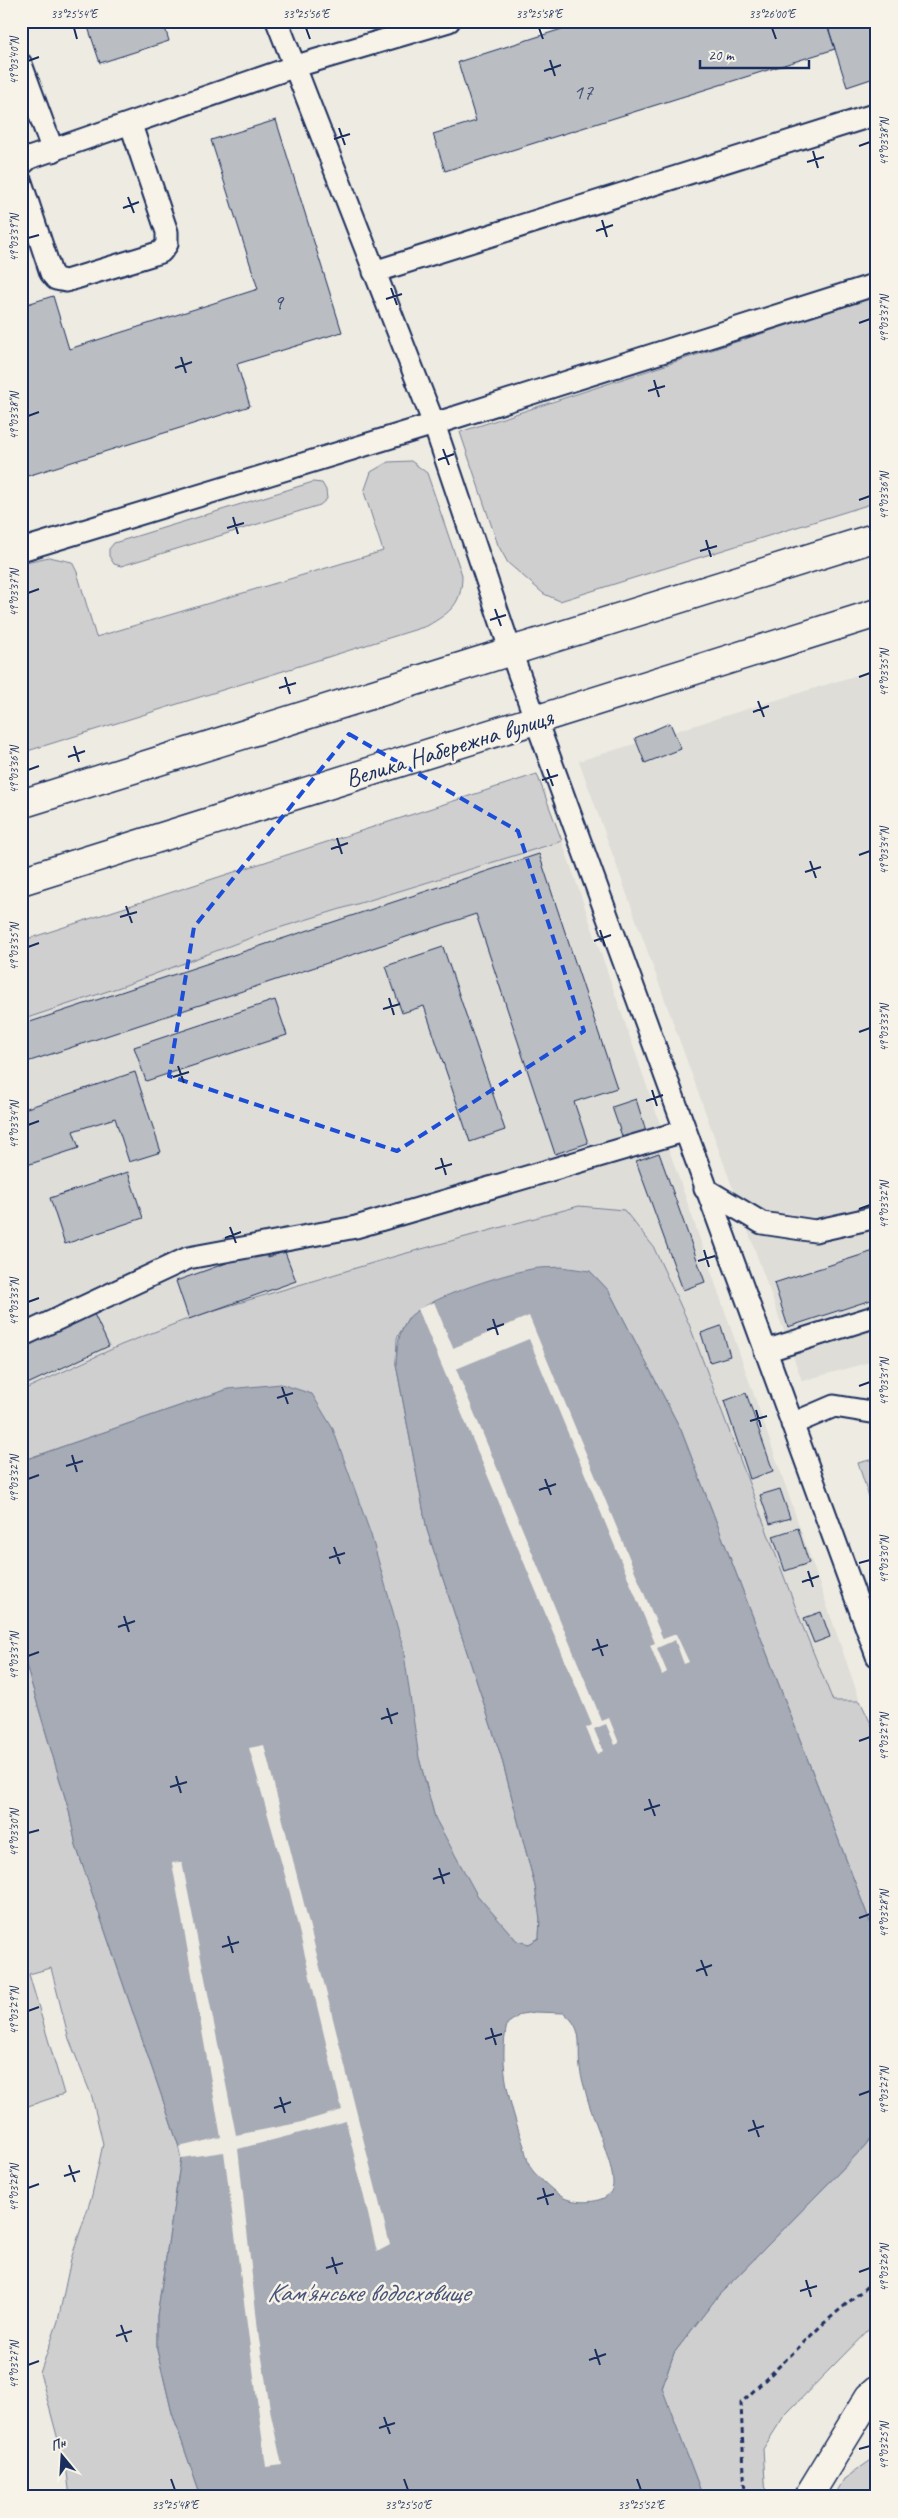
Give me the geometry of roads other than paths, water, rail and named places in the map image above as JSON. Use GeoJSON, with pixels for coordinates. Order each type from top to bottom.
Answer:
{"type":"FeatureCollection","features":[{"type":"Feature","properties":{"kind":"street"},"geometry":{"type":"LineString","coordinates":[[21,804],[877,537]]}},
{"type":"Feature","properties":{"kind":"street","name":"Велика Набережна вулиця"},"geometry":{"type":"LineString","coordinates":[[21,881],[877,613]]}},
{"type":"Feature","properties":{"kind":"street"},"geometry":{"type":"LineString","coordinates":[[808,2497],[869,2397],[877,2390]]}},
{"type":"Feature","properties":{"kind":"lane"},"geometry":{"type":"LineString","coordinates":[[277,21],[293,67],[434,424],[511,652],[764,1351],[877,1656]]}},
{"type":"Feature","properties":{"kind":"lane"},"geometry":{"type":"LineString","coordinates":[[21,165],[29,158],[131,125],[293,67],[449,21]]}},
{"type":"Feature","properties":{"kind":"lane"},"geometry":{"type":"LineString","coordinates":[[21,64],[53,151]]}},
{"type":"Feature","properties":{"kind":"lane"},"geometry":{"type":"LineString","coordinates":[[374,272],[877,114]]}},
{"type":"Feature","properties":{"kind":"lane"},"geometry":{"type":"LineString","coordinates":[[21,182],[51,273],[56,279],[66,281],[161,252],[167,244],[167,232],[131,125]]}},
{"type":"Feature","properties":{"kind":"lane"},"geometry":{"type":"LineString","coordinates":[[21,550],[434,424],[877,284]]}},
{"type":"Feature","properties":{"kind":"lane"},"geometry":{"type":"LineString","coordinates":[[21,1336],[188,1258],[356,1227],[684,1131]]}},
{"type":"Feature","properties":{"kind":"lane"},"geometry":{"type":"LineString","coordinates":[[705,1189],[762,1223],[816,1230],[877,1217]]}},
{"type":"Feature","properties":{"kind":"lane"},"geometry":{"type":"LineString","coordinates":[[764,1351],[877,1316]]}},
{"type":"Feature","properties":{"kind":"lane"},"geometry":{"type":"LineString","coordinates":[[792,1424],[834,1406],[877,1413]]}},
{"type":"Feature","properties":{"kind":"water","name":"Кам'янське водосховище"},"geometry":{"type":"Polygon","coordinates":[[[561,1267],[590,1271],[609,1291],[681,1430],[877,1940],[877,2131],[862,2149],[718,2296],[674,2353],[662,2388],[703,2497],[201,2497],[172,2413],[157,2350],[157,2316],[181,2158],[179,2147],[76,1846],[69,1811],[21,1648],[21,1461],[228,1389],[281,1384],[312,1394],[333,1429],[371,1535],[403,1647],[419,1758],[435,1818],[477,1895],[517,1941],[529,1944],[539,1938],[540,1919],[535,1886],[501,1756],[427,1530],[396,1364],[398,1341],[404,1325],[415,1313],[427,1305],[462,1289],[500,1277],[531,1269],[561,1267]],[[535,2012],[521,2014],[507,2024],[504,2055],[507,2086],[527,2159],[533,2171],[552,2190],[564,2198],[585,2202],[593,2201],[611,2192],[613,2185],[612,2176],[607,2154],[582,2079],[578,2032],[571,2019],[564,2013],[535,2012]]]}}]}
